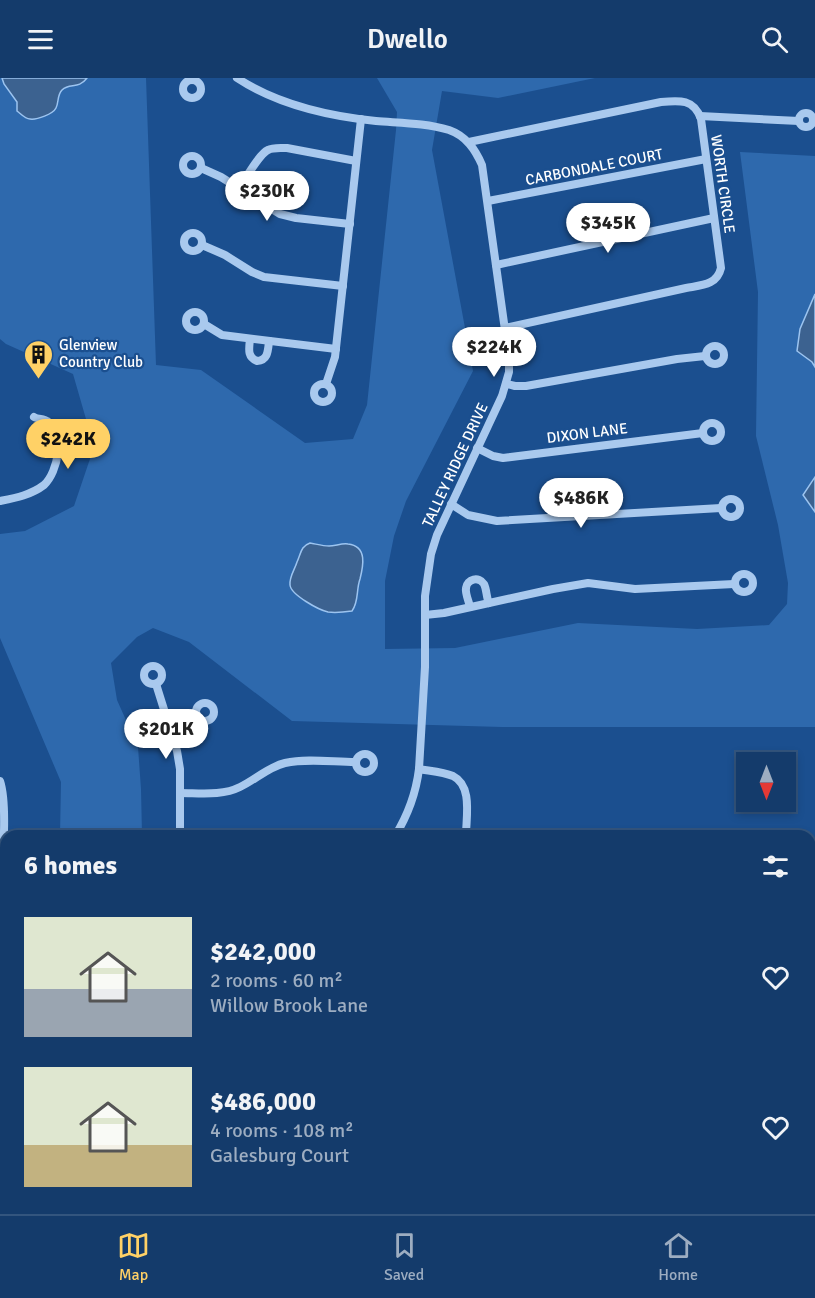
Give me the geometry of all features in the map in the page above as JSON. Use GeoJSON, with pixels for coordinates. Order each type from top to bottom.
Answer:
{"type":"FeatureCollection","features":[{"type":"Feature","properties":{"kind":"street"},"geometry":{"type":"LineString","coordinates":[[237,78],[247,81],[282,101],[308,109],[361,119],[450,130],[469,142]]}},
{"type":"Feature","properties":{"kind":"street","name":"WORTH CIRCLE"},"geometry":{"type":"LineString","coordinates":[[469,142],[674,100],[693,105],[700,116],[721,268],[720,275],[710,283],[505,328]]}},
{"type":"Feature","properties":{"kind":"street"},"geometry":{"type":"LineString","coordinates":[[700,116],[799,121]]}},
{"type":"Feature","properties":{"kind":"street"},"geometry":{"type":"LineString","coordinates":[[326,384],[336,349],[361,119]]}},
{"type":"Feature","properties":{"kind":"street","name":"TALLEY RIDGE DRIVE"},"geometry":{"type":"LineString","coordinates":[[401,830],[414,794],[419,770],[427,578],[431,554],[437,535],[507,384],[509,372],[482,165],[469,142]]}},
{"type":"Feature","properties":{"kind":"street"},"geometry":{"type":"LineString","coordinates":[[239,188],[267,150],[287,148],[356,161]]}},
{"type":"Feature","properties":{"kind":"street","name":"CARBONDALE COURT"},"geometry":{"type":"LineString","coordinates":[[488,201],[706,159]]}},
{"type":"Feature","properties":{"kind":"street"},"geometry":{"type":"LineString","coordinates":[[201,168],[221,177],[280,214],[350,224]]}},
{"type":"Feature","properties":{"kind":"street"},"geometry":{"type":"LineString","coordinates":[[496,265],[714,218]]}},
{"type":"Feature","properties":{"kind":"street"},"geometry":{"type":"LineString","coordinates":[[202,245],[264,277],[343,286]]}},
{"type":"Feature","properties":{"kind":"street"},"geometry":{"type":"LineString","coordinates":[[204,324],[222,335],[336,349]]}},
{"type":"Feature","properties":{"kind":"street"},"geometry":{"type":"LineString","coordinates":[[250,339],[250,356],[257,361],[267,355],[269,342]]}},
{"type":"Feature","properties":{"kind":"street"},"geometry":{"type":"LineString","coordinates":[[507,384],[526,386],[705,356]]}},
{"type":"Feature","properties":{"kind":"street"},"geometry":{"type":"LineString","coordinates":[[0,501],[20,497],[44,484],[51,476],[58,455],[56,431],[48,421],[34,417]]}},
{"type":"Feature","properties":{"kind":"street","name":"DIXON LANE"},"geometry":{"type":"LineString","coordinates":[[477,448],[503,458],[703,433]]}},
{"type":"Feature","properties":{"kind":"street"},"geometry":{"type":"LineString","coordinates":[[451,504],[468,515],[497,520],[721,508]]}},
{"type":"Feature","properties":{"kind":"street"},"geometry":{"type":"LineString","coordinates":[[470,607],[466,590],[472,580],[481,581],[489,603]]}},
{"type":"Feature","properties":{"kind":"street"},"geometry":{"type":"LineString","coordinates":[[425,615],[588,584],[635,589],[734,584]]}},
{"type":"Feature","properties":{"kind":"street"},"geometry":{"type":"LineString","coordinates":[[156,684],[177,751],[180,769],[180,830]]}},
{"type":"Feature","properties":{"kind":"street"},"geometry":{"type":"LineString","coordinates":[[168,723],[196,715]]}},
{"type":"Feature","properties":{"kind":"street"},"geometry":{"type":"LineString","coordinates":[[180,794],[224,793],[241,787],[266,771],[285,763],[355,762]]}},
{"type":"Feature","properties":{"kind":"street"},"geometry":{"type":"LineString","coordinates":[[419,770],[454,777],[461,783],[466,794],[466,830]]}},
{"type":"Feature","properties":{"kind":"street"},"geometry":{"type":"LineString","coordinates":[[0,781],[3,791],[3,830]]}},
{"type":"Feature","properties":{"kind":"shaded area"},"geometry":{"type":"Polygon","coordinates":[[[0,78],[146,78],[156,365],[201,370],[305,443],[353,439],[367,405],[397,112],[377,78],[595,78],[498,98],[442,91],[432,150],[473,371],[406,501],[394,536],[385,581],[385,649],[455,648],[578,623],[697,629],[769,625],[787,604],[788,583],[778,525],[756,436],[758,292],[740,152],[815,156],[815,727],[502,727],[292,721],[189,642],[153,628],[137,637],[111,663],[117,700],[138,747],[142,830],[60,830],[61,782],[0,638],[0,534],[25,531],[74,506],[93,450],[73,374],[6,344],[0,339],[0,78]]]}},
{"type":"Feature","properties":{"kind":"shaded area"},"geometry":{"type":"Polygon","coordinates":[[[2,78],[87,78],[80,84],[68,86],[62,90],[56,108],[52,112],[33,119],[26,118],[17,111],[17,102],[2,78]]]}},
{"type":"Feature","properties":{"kind":"shaded area"},"geometry":{"type":"Polygon","coordinates":[[[815,294],[815,367],[797,351],[800,329],[815,294]]]}},
{"type":"Feature","properties":{"kind":"shaded area"},"geometry":{"type":"Polygon","coordinates":[[[815,477],[815,512],[803,495],[815,477]]]}},
{"type":"Feature","properties":{"kind":"shaded area"},"geometry":{"type":"Polygon","coordinates":[[[310,543],[329,546],[348,544],[359,549],[363,558],[362,569],[356,604],[352,611],[324,611],[306,602],[292,589],[290,579],[300,553],[310,543]]]}},
{"type":"Feature","properties":{"kind":"place","name":"Glenview Country Club"},"geometry":{"type":"Point","coordinates":[38,380]}}]}
